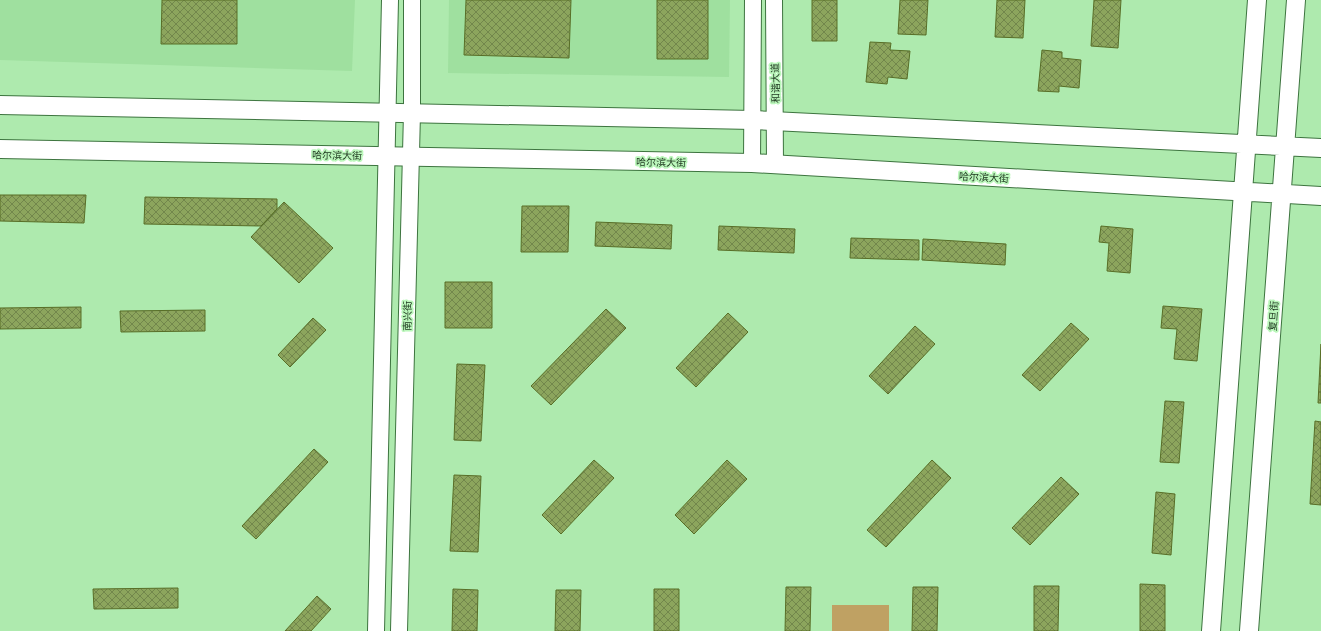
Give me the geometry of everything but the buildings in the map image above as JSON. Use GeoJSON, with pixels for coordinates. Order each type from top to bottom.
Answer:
{"type":"FeatureCollection","features":[{"type":"Feature","properties":{"kind":"main road"},"geometry":{"type":"LineString","coordinates":[[1211,631],[1245,143],[1257,0]]}},
{"type":"Feature","properties":{"kind":"main road","name":"复旦街"},"geometry":{"type":"LineString","coordinates":[[1249,631],[1296,0]]}},
{"type":"Feature","properties":{"kind":"main road"},"geometry":{"type":"LineString","coordinates":[[0,105],[388,114],[412,113],[753,120],[1245,143],[1321,148]]}},
{"type":"Feature","properties":{"kind":"main road","name":"哈尔滨大街"},"geometry":{"type":"LineString","coordinates":[[0,149],[752,163],[1321,196]]}},
{"type":"Feature","properties":{"kind":"street"},"geometry":{"type":"LineString","coordinates":[[376,631],[390,0]]}},
{"type":"Feature","properties":{"kind":"street","name":"南兴街"},"geometry":{"type":"LineString","coordinates":[[399,631],[412,113],[412,0]]}},
{"type":"Feature","properties":{"kind":"street"},"geometry":{"type":"LineString","coordinates":[[752,163],[753,0]]}},
{"type":"Feature","properties":{"kind":"street","name":"和谐大道"},"geometry":{"type":"LineString","coordinates":[[774,0],[775,165]]}},
{"type":"Feature","properties":{"kind":"shaded area"},"geometry":{"type":"Polygon","coordinates":[[[0,0],[355,0],[352,71],[0,60],[0,0]]]}},
{"type":"Feature","properties":{"kind":"shaded area"},"geometry":{"type":"Polygon","coordinates":[[[449,0],[730,0],[729,77],[448,73],[449,0]]]}},
{"type":"Feature","properties":{"kind":"shaded area"},"geometry":{"type":"Polygon","coordinates":[[[832,605],[889,605],[889,631],[832,631],[832,605]]]}}]}
